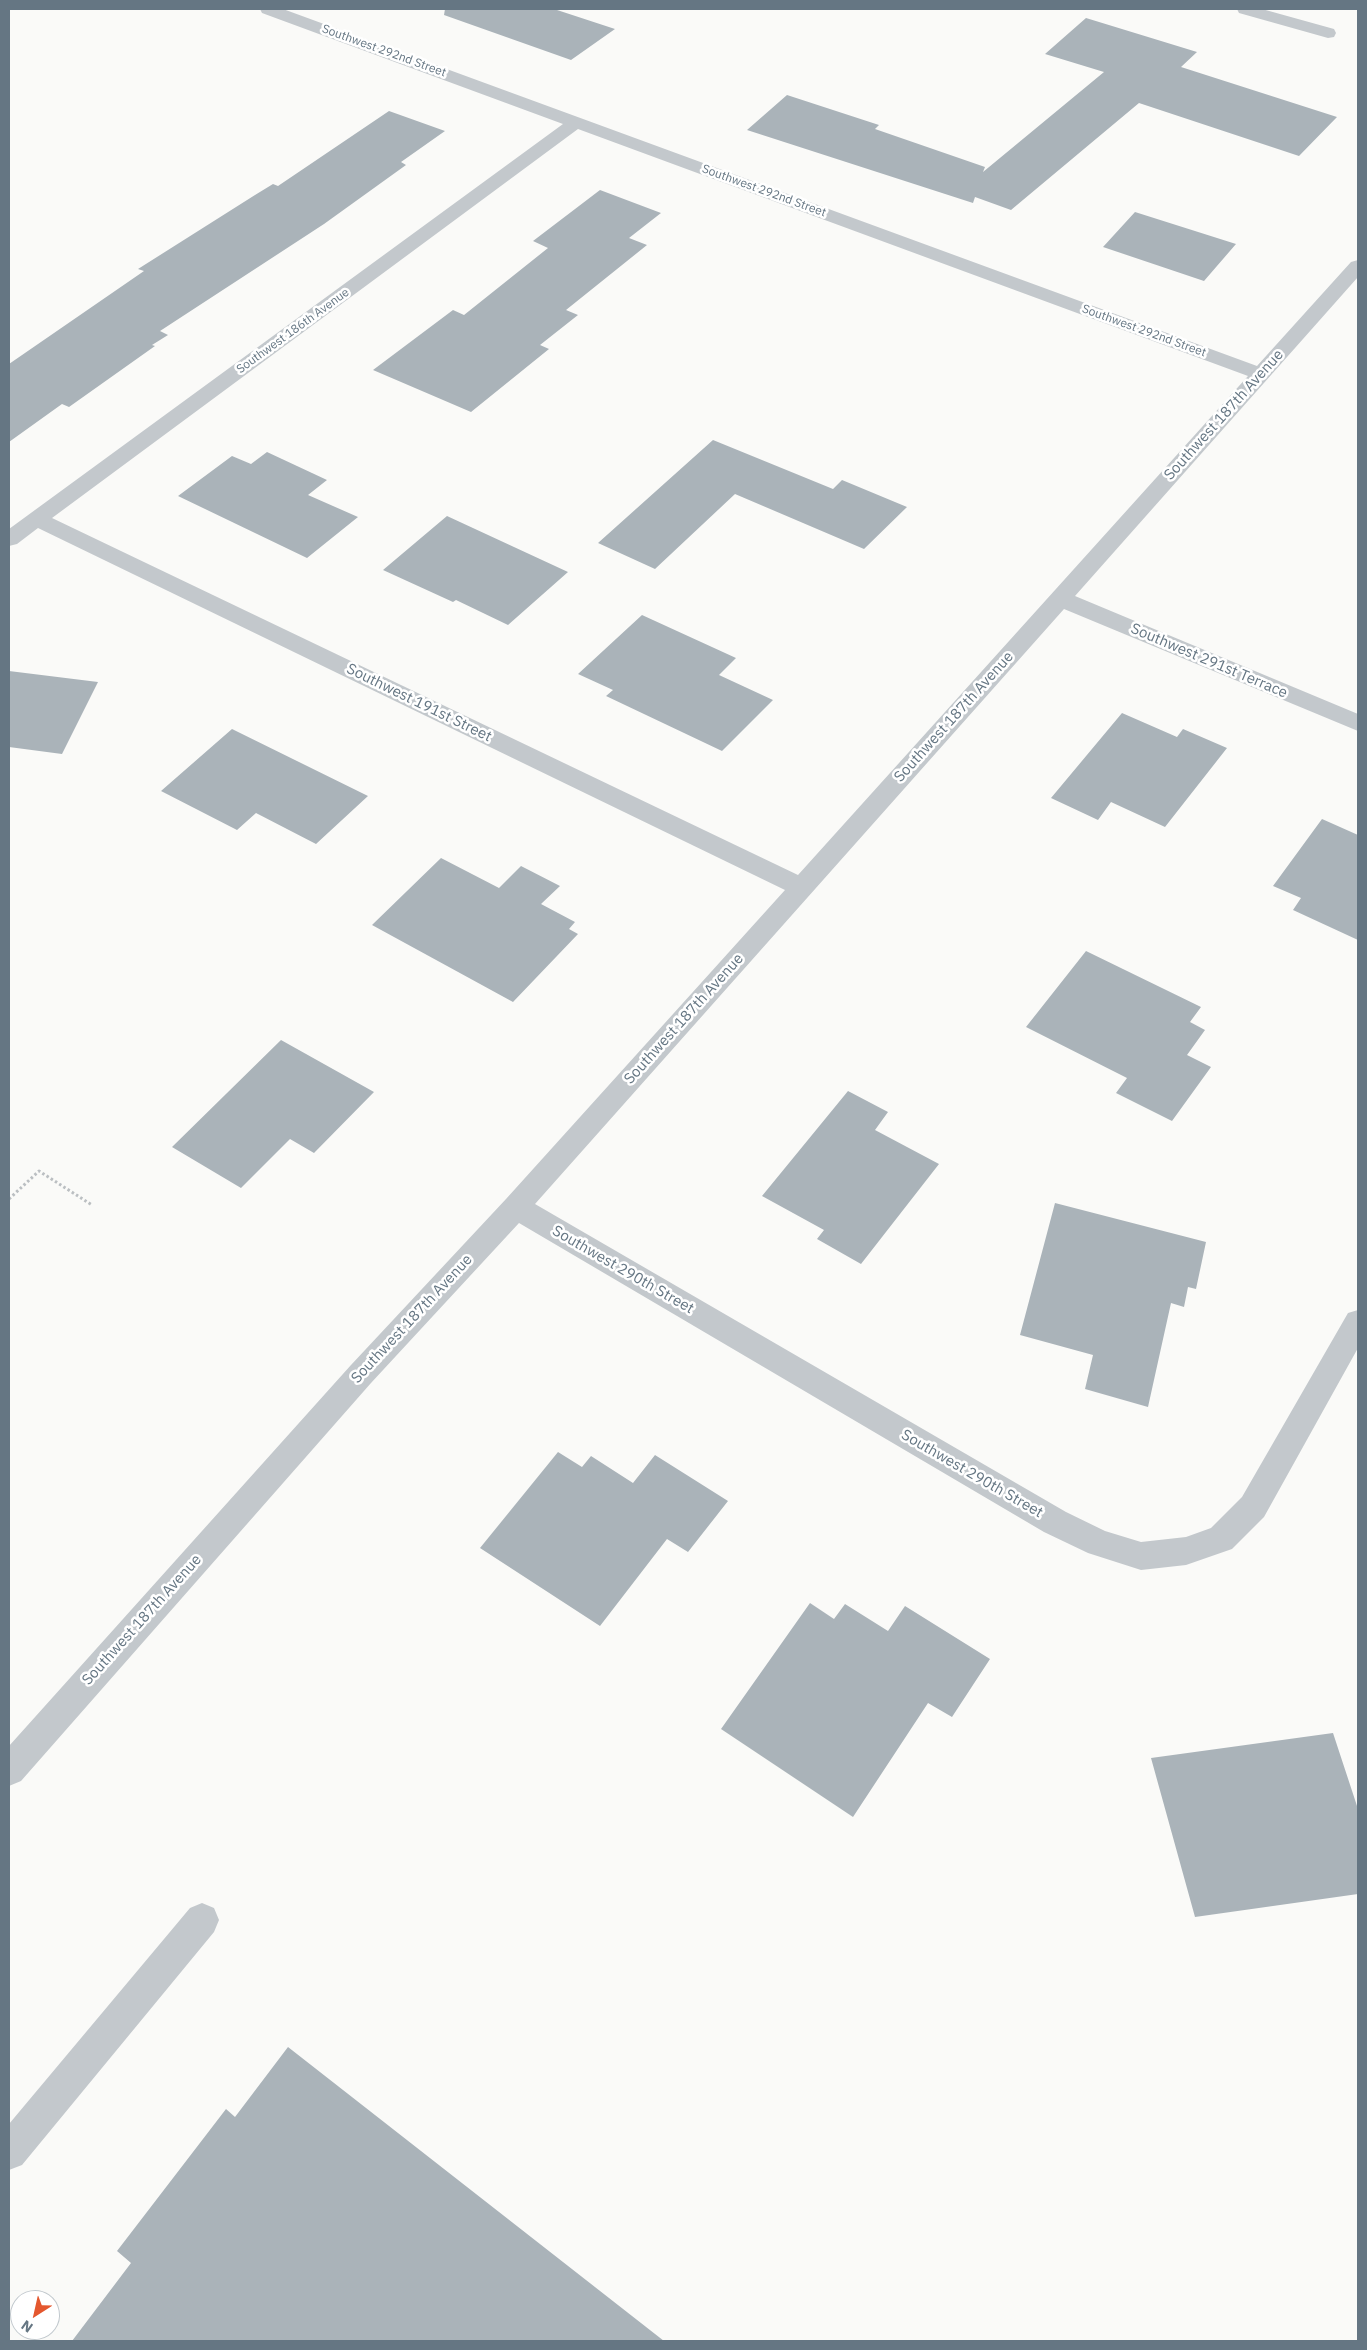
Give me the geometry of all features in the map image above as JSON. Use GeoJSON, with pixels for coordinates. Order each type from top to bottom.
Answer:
{"type":"FeatureCollection","features":[{"type":"Feature","properties":{"kind":"street","name":"Southwest 292nd Street"},"geometry":{"type":"LineString","coordinates":[[268,9],[294,12],[577,122],[1260,374]]}},
{"type":"Feature","properties":{"kind":"street"},"geometry":{"type":"LineString","coordinates":[[1245,9],[1328,33]]}},
{"type":"Feature","properties":{"kind":"street","name":"Southwest 186th Avenue"},"geometry":{"type":"LineString","coordinates":[[9,539],[577,122]]}},
{"type":"Feature","properties":{"kind":"street","name":"Southwest 187th Avenue"},"geometry":{"type":"LineString","coordinates":[[9,1770],[360,1374],[516,1207],[1358,266]]}},
{"type":"Feature","properties":{"kind":"street","name":"Southwest 191st Street"},"geometry":{"type":"LineString","coordinates":[[36,519],[801,887]]}},
{"type":"Feature","properties":{"kind":"street","name":"Southwest 291st Terrace"},"geometry":{"type":"LineString","coordinates":[[1060,598],[1358,723]]}},
{"type":"Feature","properties":{"kind":"street","name":"Southwest 290th Street"},"geometry":{"type":"LineString","coordinates":[[516,1207],[1055,1522],[1099,1543],[1141,1556],[1186,1551],[1221,1539],[1254,1507],[1358,1322]]}},
{"type":"Feature","properties":{"kind":"street"},"geometry":{"type":"LineString","coordinates":[[9,2152],[202,1920]]}},
{"type":"Feature","properties":{"kind":"path"},"geometry":{"type":"LineString","coordinates":[[9,1200],[39,1171],[92,1205]]}},
{"type":"Feature","properties":{"kind":"building"},"geometry":{"type":"Polygon","coordinates":[[[445,9],[554,9],[615,29],[571,60],[444,15],[445,9]]]}},
{"type":"Feature","properties":{"kind":"building"},"geometry":{"type":"Polygon","coordinates":[[[1086,18],[1197,52],[1181,67],[1337,117],[1299,156],[1139,103],[1011,210],[975,197],[973,203],[747,130],[787,95],[879,125],[875,129],[985,167],[983,172],[1104,72],[1045,54],[1086,18]]]}},
{"type":"Feature","properties":{"kind":"building"},"geometry":{"type":"Polygon","coordinates":[[[389,111],[445,131],[401,162],[406,165],[324,224],[160,331],[168,335],[152,345],[155,346],[69,407],[62,404],[9,442],[9,364],[144,271],[138,269],[273,184],[278,186],[389,111]]]}},
{"type":"Feature","properties":{"kind":"building"},"geometry":{"type":"Polygon","coordinates":[[[600,190],[661,213],[629,238],[647,245],[566,310],[578,315],[540,345],[549,349],[471,412],[373,370],[453,310],[464,315],[548,248],[533,241],[600,190]]]}},
{"type":"Feature","properties":{"kind":"building"},"geometry":{"type":"Polygon","coordinates":[[[1135,212],[1236,244],[1204,281],[1103,247],[1135,212]]]}},
{"type":"Feature","properties":{"kind":"building"},"geometry":{"type":"Polygon","coordinates":[[[713,440],[833,489],[842,480],[907,507],[864,549],[735,494],[655,569],[598,543],[713,440]]]}},
{"type":"Feature","properties":{"kind":"building"},"geometry":{"type":"Polygon","coordinates":[[[267,452],[327,480],[308,495],[358,517],[307,558],[178,496],[232,456],[251,464],[267,452]]]}},
{"type":"Feature","properties":{"kind":"building"},"geometry":{"type":"Polygon","coordinates":[[[447,516],[568,572],[508,625],[456,600],[453,602],[383,570],[447,516]]]}},
{"type":"Feature","properties":{"kind":"building"},"geometry":{"type":"Polygon","coordinates":[[[642,615],[736,658],[719,675],[773,700],[722,751],[606,696],[613,690],[578,674],[642,615]]]}},
{"type":"Feature","properties":{"kind":"building"},"geometry":{"type":"Polygon","coordinates":[[[9,671],[98,682],[62,754],[9,747],[9,671]]]}},
{"type":"Feature","properties":{"kind":"building"},"geometry":{"type":"Polygon","coordinates":[[[1122,713],[1177,737],[1183,729],[1227,748],[1165,827],[1111,802],[1098,820],[1051,798],[1122,713]]]}},
{"type":"Feature","properties":{"kind":"building"},"geometry":{"type":"Polygon","coordinates":[[[232,729],[368,796],[316,844],[256,813],[237,830],[161,791],[232,729]]]}},
{"type":"Feature","properties":{"kind":"building"},"geometry":{"type":"Polygon","coordinates":[[[1322,819],[1358,835],[1358,940],[1293,910],[1301,898],[1273,886],[1322,819]]]}},
{"type":"Feature","properties":{"kind":"building"},"geometry":{"type":"Polygon","coordinates":[[[441,858],[499,888],[521,866],[560,886],[541,904],[575,922],[569,929],[578,934],[513,1002],[372,925],[441,858]]]}},
{"type":"Feature","properties":{"kind":"building"},"geometry":{"type":"Polygon","coordinates":[[[1086,951],[1201,1007],[1190,1022],[1205,1030],[1187,1055],[1211,1067],[1172,1121],[1116,1093],[1127,1078],[1026,1027],[1086,951]]]}},
{"type":"Feature","properties":{"kind":"building"},"geometry":{"type":"Polygon","coordinates":[[[281,1040],[374,1092],[314,1153],[290,1139],[241,1188],[172,1147],[281,1040]]]}},
{"type":"Feature","properties":{"kind":"building"},"geometry":{"type":"Polygon","coordinates":[[[848,1091],[888,1112],[875,1130],[939,1164],[861,1264],[817,1239],[824,1230],[762,1196],[848,1091]]]}},
{"type":"Feature","properties":{"kind":"building"},"geometry":{"type":"Polygon","coordinates":[[[1055,1203],[1206,1242],[1196,1289],[1188,1287],[1184,1307],[1171,1303],[1148,1407],[1085,1389],[1093,1355],[1020,1335],[1055,1203]]]}},
{"type":"Feature","properties":{"kind":"building"},"geometry":{"type":"Polygon","coordinates":[[[558,1452],[582,1467],[591,1456],[633,1483],[655,1455],[728,1501],[688,1552],[667,1539],[600,1626],[480,1548],[558,1452]]]}},
{"type":"Feature","properties":{"kind":"building"},"geometry":{"type":"Polygon","coordinates":[[[810,1603],[834,1619],[845,1604],[888,1631],[905,1606],[990,1659],[952,1717],[928,1703],[853,1817],[721,1729],[810,1603]]]}},
{"type":"Feature","properties":{"kind":"building"},"geometry":{"type":"Polygon","coordinates":[[[1333,1733],[1358,1809],[1358,1894],[1195,1917],[1151,1758],[1333,1733]]]}},
{"type":"Feature","properties":{"kind":"building"},"geometry":{"type":"Polygon","coordinates":[[[288,2047],[664,2341],[72,2341],[131,2263],[117,2251],[226,2109],[235,2117],[288,2047]]]}}]}
